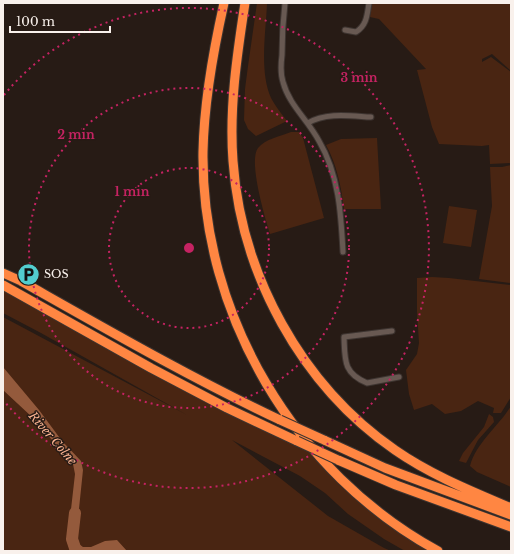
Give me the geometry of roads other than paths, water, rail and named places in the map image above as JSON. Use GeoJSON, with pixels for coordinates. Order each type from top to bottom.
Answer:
{"type":"FeatureCollection","features":[{"type":"Feature","properties":{"kind":"highway"},"geometry":{"type":"LineString","coordinates":[[224,3],[206,99],[203,146],[207,206],[216,257],[223,286],[234,316],[266,384],[282,409],[314,449],[336,474],[372,507],[406,532],[438,551]]}},
{"type":"Feature","properties":{"kind":"highway"},"geometry":{"type":"LineString","coordinates":[[245,3],[232,119],[233,161],[239,208],[245,235],[253,262],[270,303],[284,329],[324,385],[337,400],[376,436],[394,450],[426,470],[511,508]]}},
{"type":"Feature","properties":{"kind":"highway"},"geometry":{"type":"LineString","coordinates":[[3,273],[21,281],[175,367],[280,420],[385,468],[511,515]]}},
{"type":"Feature","properties":{"kind":"highway"},"geometry":{"type":"LineString","coordinates":[[3,285],[199,394],[250,420],[396,485],[511,527]]}},
{"type":"Feature","properties":{"kind":"street"},"geometry":{"type":"LineString","coordinates":[[285,3],[282,47],[282,80],[291,101],[308,123],[326,153],[334,175],[341,219],[343,252]]}},
{"type":"Feature","properties":{"kind":"street"},"geometry":{"type":"LineString","coordinates":[[345,30],[356,32],[361,29],[367,18],[369,3]]}},
{"type":"Feature","properties":{"kind":"street"},"geometry":{"type":"LineString","coordinates":[[308,123],[317,118],[330,116],[371,117]]}},
{"type":"Feature","properties":{"kind":"street"},"geometry":{"type":"LineString","coordinates":[[392,331],[344,337],[345,363],[348,369],[363,382],[367,383],[399,377]]}},
{"type":"Feature","properties":{"kind":"water"},"geometry":{"type":"Polygon","coordinates":[[[3,367],[39,410],[62,441],[81,461],[83,470],[77,528],[69,527],[75,474],[73,464],[32,417],[3,390],[3,367]]]}},
{"type":"Feature","properties":{"kind":"water"},"geometry":{"type":"Polygon","coordinates":[[[69,532],[76,533],[76,542],[83,547],[91,547],[105,541],[117,540],[127,551],[72,551],[68,539],[69,532]]]}},
{"type":"Feature","properties":{"kind":"waterway","name":"River Colne"},"geometry":{"type":"LineString","coordinates":[[75,513],[72,539],[76,551]]}},
{"type":"Feature","properties":{"kind":"place","name":"SOS"},"geometry":{"type":"Point","coordinates":[28,274]}}]}
